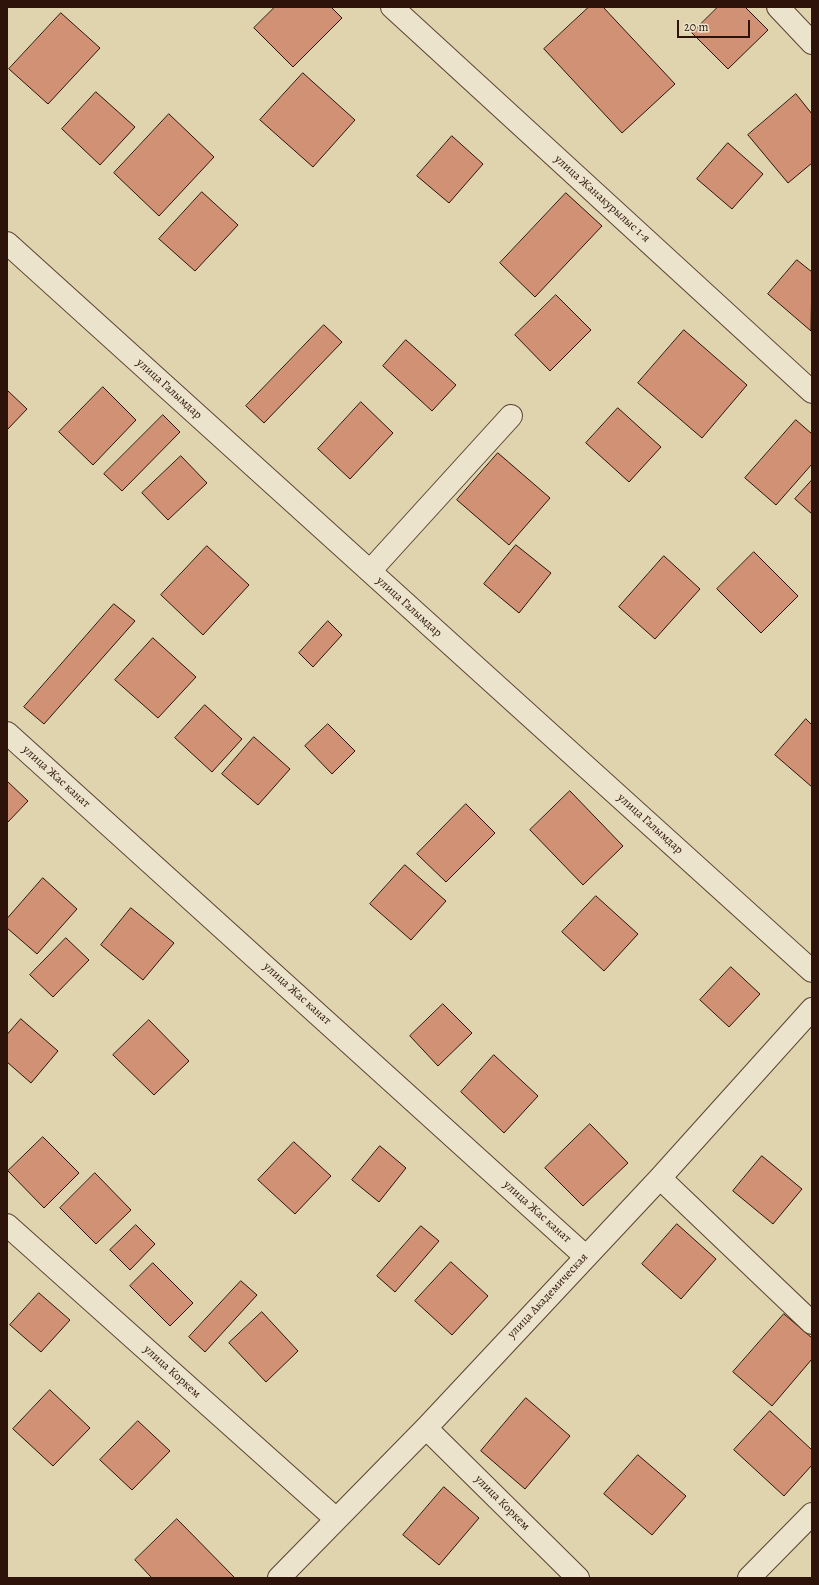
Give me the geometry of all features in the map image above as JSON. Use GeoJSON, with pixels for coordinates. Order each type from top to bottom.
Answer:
{"type":"FeatureCollection","features":[{"type":"Feature","properties":{"kind":"street","name":"улица Жанакурылыс 1-я"},"geometry":{"type":"LineString","coordinates":[[392,7],[812,392]]}},
{"type":"Feature","properties":{"kind":"street"},"geometry":{"type":"LineString","coordinates":[[778,7],[812,43]]}},
{"type":"Feature","properties":{"kind":"street","name":"улица Галымдар"},"geometry":{"type":"LineString","coordinates":[[7,243],[812,971]]}},
{"type":"Feature","properties":{"kind":"street"},"geometry":{"type":"LineString","coordinates":[[370,571],[511,416]]}},
{"type":"Feature","properties":{"kind":"street","name":"улица Жас канат"},"geometry":{"type":"LineString","coordinates":[[7,733],[586,1256]]}},
{"type":"Feature","properties":{"kind":"street","name":"улица Академическая"},"geometry":{"type":"LineString","coordinates":[[279,1578],[426,1428],[660,1178],[812,1009]]}},
{"type":"Feature","properties":{"kind":"street"},"geometry":{"type":"LineString","coordinates":[[660,1178],[812,1323]]}},
{"type":"Feature","properties":{"kind":"street","name":"улица Коркем"},"geometry":{"type":"LineString","coordinates":[[7,1225],[336,1519]]}},
{"type":"Feature","properties":{"kind":"street","name":"улица Коркем"},"geometry":{"type":"LineString","coordinates":[[426,1428],[578,1578]]}},
{"type":"Feature","properties":{"kind":"street"},"geometry":{"type":"LineString","coordinates":[[749,1578],[812,1514]]}},
{"type":"Feature","properties":{"kind":"building"},"geometry":{"type":"Polygon","coordinates":[[[275,7],[331,7],[342,18],[293,67],[254,28],[275,7]]]}},
{"type":"Feature","properties":{"kind":"building"},"geometry":{"type":"Polygon","coordinates":[[[589,7],[603,7],[675,84],[622,133],[544,49],[589,7]]]}},
{"type":"Feature","properties":{"kind":"building"},"geometry":{"type":"Polygon","coordinates":[[[718,7],[745,7],[768,30],[728,69],[692,33],[718,7]]]}},
{"type":"Feature","properties":{"kind":"building"},"geometry":{"type":"Polygon","coordinates":[[[61,13],[100,48],[48,104],[9,69],[61,13]]]}},
{"type":"Feature","properties":{"kind":"building"},"geometry":{"type":"Polygon","coordinates":[[[303,73],[355,120],[313,167],[260,120],[303,73]]]}},
{"type":"Feature","properties":{"kind":"building"},"geometry":{"type":"Polygon","coordinates":[[[96,92],[135,127],[100,165],[62,129],[96,92]]]}},
{"type":"Feature","properties":{"kind":"building"},"geometry":{"type":"Polygon","coordinates":[[[796,94],[812,114],[812,163],[788,183],[748,135],[796,94]]]}},
{"type":"Feature","properties":{"kind":"building"},"geometry":{"type":"Polygon","coordinates":[[[169,114],[214,157],[159,216],[114,173],[169,114]]]}},
{"type":"Feature","properties":{"kind":"building"},"geometry":{"type":"Polygon","coordinates":[[[452,136],[483,164],[449,203],[417,176],[452,136]]]}},
{"type":"Feature","properties":{"kind":"building"},"geometry":{"type":"Polygon","coordinates":[[[728,143],[763,174],[732,209],[697,179],[728,143]]]}},
{"type":"Feature","properties":{"kind":"building"},"geometry":{"type":"Polygon","coordinates":[[[202,192],[238,225],[195,271],[159,239],[202,192]]]}},
{"type":"Feature","properties":{"kind":"building"},"geometry":{"type":"Polygon","coordinates":[[[566,193],[602,226],[535,297],[500,263],[566,193]]]}},
{"type":"Feature","properties":{"kind":"building"},"geometry":{"type":"Polygon","coordinates":[[[797,260],[812,272],[811,331],[768,294],[797,260]]]}},
{"type":"Feature","properties":{"kind":"building"},"geometry":{"type":"Polygon","coordinates":[[[556,295],[591,330],[550,371],[515,335],[556,295]]]}},
{"type":"Feature","properties":{"kind":"building"},"geometry":{"type":"Polygon","coordinates":[[[324,325],[342,342],[264,423],[246,406],[324,325]]]}},
{"type":"Feature","properties":{"kind":"building"},"geometry":{"type":"Polygon","coordinates":[[[684,330],[747,385],[702,438],[638,383],[684,330]]]}},
{"type":"Feature","properties":{"kind":"building"},"geometry":{"type":"Polygon","coordinates":[[[406,340],[456,385],[432,411],[383,366],[406,340]]]}},
{"type":"Feature","properties":{"kind":"building"},"geometry":{"type":"Polygon","coordinates":[[[103,387],[136,420],[93,465],[59,432],[103,387]]]}},
{"type":"Feature","properties":{"kind":"building"},"geometry":{"type":"Polygon","coordinates":[[[7,390],[27,409],[7,430],[7,390]]]}},
{"type":"Feature","properties":{"kind":"building"},"geometry":{"type":"Polygon","coordinates":[[[361,402],[393,433],[350,479],[318,449],[361,402]]]}},
{"type":"Feature","properties":{"kind":"building"},"geometry":{"type":"Polygon","coordinates":[[[618,408],[661,447],[629,482],[586,443],[618,408]]]}},
{"type":"Feature","properties":{"kind":"building"},"geometry":{"type":"Polygon","coordinates":[[[163,415],[180,432],[122,491],[104,474],[163,415]]]}},
{"type":"Feature","properties":{"kind":"building"},"geometry":{"type":"Polygon","coordinates":[[[796,420],[812,434],[812,464],[776,505],[745,478],[796,420]]]}},
{"type":"Feature","properties":{"kind":"building"},"geometry":{"type":"Polygon","coordinates":[[[498,453],[550,498],[509,545],[457,500],[498,453]]]}},
{"type":"Feature","properties":{"kind":"building"},"geometry":{"type":"Polygon","coordinates":[[[181,456],[207,483],[168,520],[142,493],[181,456]]]}},
{"type":"Feature","properties":{"kind":"building"},"geometry":{"type":"Polygon","coordinates":[[[812,480],[812,514],[795,499],[812,480]]]}},
{"type":"Feature","properties":{"kind":"building"},"geometry":{"type":"Polygon","coordinates":[[[516,545],[551,573],[519,613],[484,584],[516,545]]]}},
{"type":"Feature","properties":{"kind":"building"},"geometry":{"type":"Polygon","coordinates":[[[207,546],[249,585],[203,635],[161,595],[207,546]]]}},
{"type":"Feature","properties":{"kind":"building"},"geometry":{"type":"Polygon","coordinates":[[[754,552],[798,596],[761,633],[717,589],[754,552]]]}},
{"type":"Feature","properties":{"kind":"building"},"geometry":{"type":"Polygon","coordinates":[[[664,556],[700,589],[655,639],[619,607],[664,556]]]}},
{"type":"Feature","properties":{"kind":"building"},"geometry":{"type":"Polygon","coordinates":[[[114,604],[135,621],[44,724],[24,707],[114,604]]]}},
{"type":"Feature","properties":{"kind":"building"},"geometry":{"type":"Polygon","coordinates":[[[328,621],[342,635],[313,667],[299,653],[328,621]]]}},
{"type":"Feature","properties":{"kind":"building"},"geometry":{"type":"Polygon","coordinates":[[[153,638],[196,677],[158,718],[115,680],[153,638]]]}},
{"type":"Feature","properties":{"kind":"building"},"geometry":{"type":"Polygon","coordinates":[[[205,705],[242,739],[212,772],[175,738],[205,705]]]}},
{"type":"Feature","properties":{"kind":"building"},"geometry":{"type":"Polygon","coordinates":[[[806,719],[812,725],[812,787],[775,755],[806,719]]]}},
{"type":"Feature","properties":{"kind":"building"},"geometry":{"type":"Polygon","coordinates":[[[328,724],[355,751],[332,774],[305,746],[328,724]]]}},
{"type":"Feature","properties":{"kind":"building"},"geometry":{"type":"Polygon","coordinates":[[[254,737],[290,769],[258,805],[222,774],[254,737]]]}},
{"type":"Feature","properties":{"kind":"building"},"geometry":{"type":"Polygon","coordinates":[[[7,781],[28,801],[7,823],[7,781]]]}},
{"type":"Feature","properties":{"kind":"building"},"geometry":{"type":"Polygon","coordinates":[[[570,791],[623,846],[583,885],[530,830],[570,791]]]}},
{"type":"Feature","properties":{"kind":"building"},"geometry":{"type":"Polygon","coordinates":[[[466,804],[495,833],[446,882],[417,854],[466,804]]]}},
{"type":"Feature","properties":{"kind":"building"},"geometry":{"type":"Polygon","coordinates":[[[405,865],[446,901],[411,940],[370,904],[405,865]]]}},
{"type":"Feature","properties":{"kind":"building"},"geometry":{"type":"Polygon","coordinates":[[[43,878],[77,909],[37,954],[7,928],[7,919],[43,878]]]}},
{"type":"Feature","properties":{"kind":"building"},"geometry":{"type":"Polygon","coordinates":[[[596,896],[638,934],[604,971],[562,932],[596,896]]]}},
{"type":"Feature","properties":{"kind":"building"},"geometry":{"type":"Polygon","coordinates":[[[131,908],[174,943],[143,980],[101,945],[131,908]]]}},
{"type":"Feature","properties":{"kind":"building"},"geometry":{"type":"Polygon","coordinates":[[[66,938],[89,960],[53,997],[30,975],[66,938]]]}},
{"type":"Feature","properties":{"kind":"building"},"geometry":{"type":"Polygon","coordinates":[[[731,967],[760,994],[729,1027],[700,1000],[731,967]]]}},
{"type":"Feature","properties":{"kind":"building"},"geometry":{"type":"Polygon","coordinates":[[[443,1004],[472,1033],[438,1066],[410,1036],[443,1004]]]}},
{"type":"Feature","properties":{"kind":"building"},"geometry":{"type":"Polygon","coordinates":[[[21,1019],[58,1051],[31,1083],[7,1062],[7,1035],[21,1019]]]}},
{"type":"Feature","properties":{"kind":"building"},"geometry":{"type":"Polygon","coordinates":[[[149,1020],[189,1061],[154,1095],[113,1055],[149,1020]]]}},
{"type":"Feature","properties":{"kind":"building"},"geometry":{"type":"Polygon","coordinates":[[[494,1055],[538,1096],[504,1133],[461,1092],[494,1055]]]}},
{"type":"Feature","properties":{"kind":"building"},"geometry":{"type":"Polygon","coordinates":[[[590,1124],[628,1163],[583,1206],[545,1168],[590,1124]]]}},
{"type":"Feature","properties":{"kind":"building"},"geometry":{"type":"Polygon","coordinates":[[[43,1137],[79,1173],[44,1208],[8,1171],[43,1137]]]}},
{"type":"Feature","properties":{"kind":"building"},"geometry":{"type":"Polygon","coordinates":[[[294,1142],[331,1176],[295,1214],[258,1180],[294,1142]]]}},
{"type":"Feature","properties":{"kind":"building"},"geometry":{"type":"Polygon","coordinates":[[[380,1146],[406,1168],[379,1202],[352,1180],[380,1146]]]}},
{"type":"Feature","properties":{"kind":"building"},"geometry":{"type":"Polygon","coordinates":[[[762,1156],[802,1189],[773,1224],[733,1191],[762,1156]]]}},
{"type":"Feature","properties":{"kind":"building"},"geometry":{"type":"Polygon","coordinates":[[[95,1173],[131,1210],[96,1244],[60,1208],[95,1173]]]}},
{"type":"Feature","properties":{"kind":"building"},"geometry":{"type":"Polygon","coordinates":[[[677,1224],[716,1259],[681,1299],[642,1264],[677,1224]]]}},
{"type":"Feature","properties":{"kind":"building"},"geometry":{"type":"Polygon","coordinates":[[[136,1225],[155,1244],[130,1270],[110,1250],[136,1225]]]}},
{"type":"Feature","properties":{"kind":"building"},"geometry":{"type":"Polygon","coordinates":[[[421,1226],[439,1241],[395,1292],[377,1276],[421,1226]]]}},
{"type":"Feature","properties":{"kind":"building"},"geometry":{"type":"Polygon","coordinates":[[[451,1262],[488,1296],[452,1335],[415,1301],[451,1262]]]}},
{"type":"Feature","properties":{"kind":"building"},"geometry":{"type":"Polygon","coordinates":[[[153,1263],[193,1303],[170,1326],[130,1286],[153,1263]]]}},
{"type":"Feature","properties":{"kind":"building"},"geometry":{"type":"Polygon","coordinates":[[[241,1281],[257,1295],[205,1352],[189,1337],[241,1281]]]}},
{"type":"Feature","properties":{"kind":"building"},"geometry":{"type":"Polygon","coordinates":[[[39,1293],[70,1320],[41,1352],[10,1325],[39,1293]]]}},
{"type":"Feature","properties":{"kind":"building"},"geometry":{"type":"Polygon","coordinates":[[[262,1312],[298,1351],[266,1382],[229,1343],[262,1312]]]}},
{"type":"Feature","properties":{"kind":"building"},"geometry":{"type":"Polygon","coordinates":[[[784,1314],[812,1338],[812,1359],[772,1406],[733,1372],[784,1314]]]}},
{"type":"Feature","properties":{"kind":"building"},"geometry":{"type":"Polygon","coordinates":[[[50,1390],[90,1428],[53,1466],[13,1429],[50,1390]]]}},
{"type":"Feature","properties":{"kind":"building"},"geometry":{"type":"Polygon","coordinates":[[[526,1398],[570,1436],[525,1489],[481,1451],[526,1398]]]}},
{"type":"Feature","properties":{"kind":"building"},"geometry":{"type":"Polygon","coordinates":[[[770,1411],[812,1450],[812,1465],[784,1496],[734,1450],[770,1411]]]}},
{"type":"Feature","properties":{"kind":"building"},"geometry":{"type":"Polygon","coordinates":[[[138,1421],[170,1451],[132,1490],[100,1460],[138,1421]]]}},
{"type":"Feature","properties":{"kind":"building"},"geometry":{"type":"Polygon","coordinates":[[[638,1455],[686,1496],[652,1535],[604,1494],[638,1455]]]}},
{"type":"Feature","properties":{"kind":"building"},"geometry":{"type":"Polygon","coordinates":[[[444,1487],[479,1518],[439,1565],[403,1535],[444,1487]]]}},
{"type":"Feature","properties":{"kind":"building"},"geometry":{"type":"Polygon","coordinates":[[[177,1519],[235,1578],[152,1578],[135,1560],[177,1519]]]}}]}
